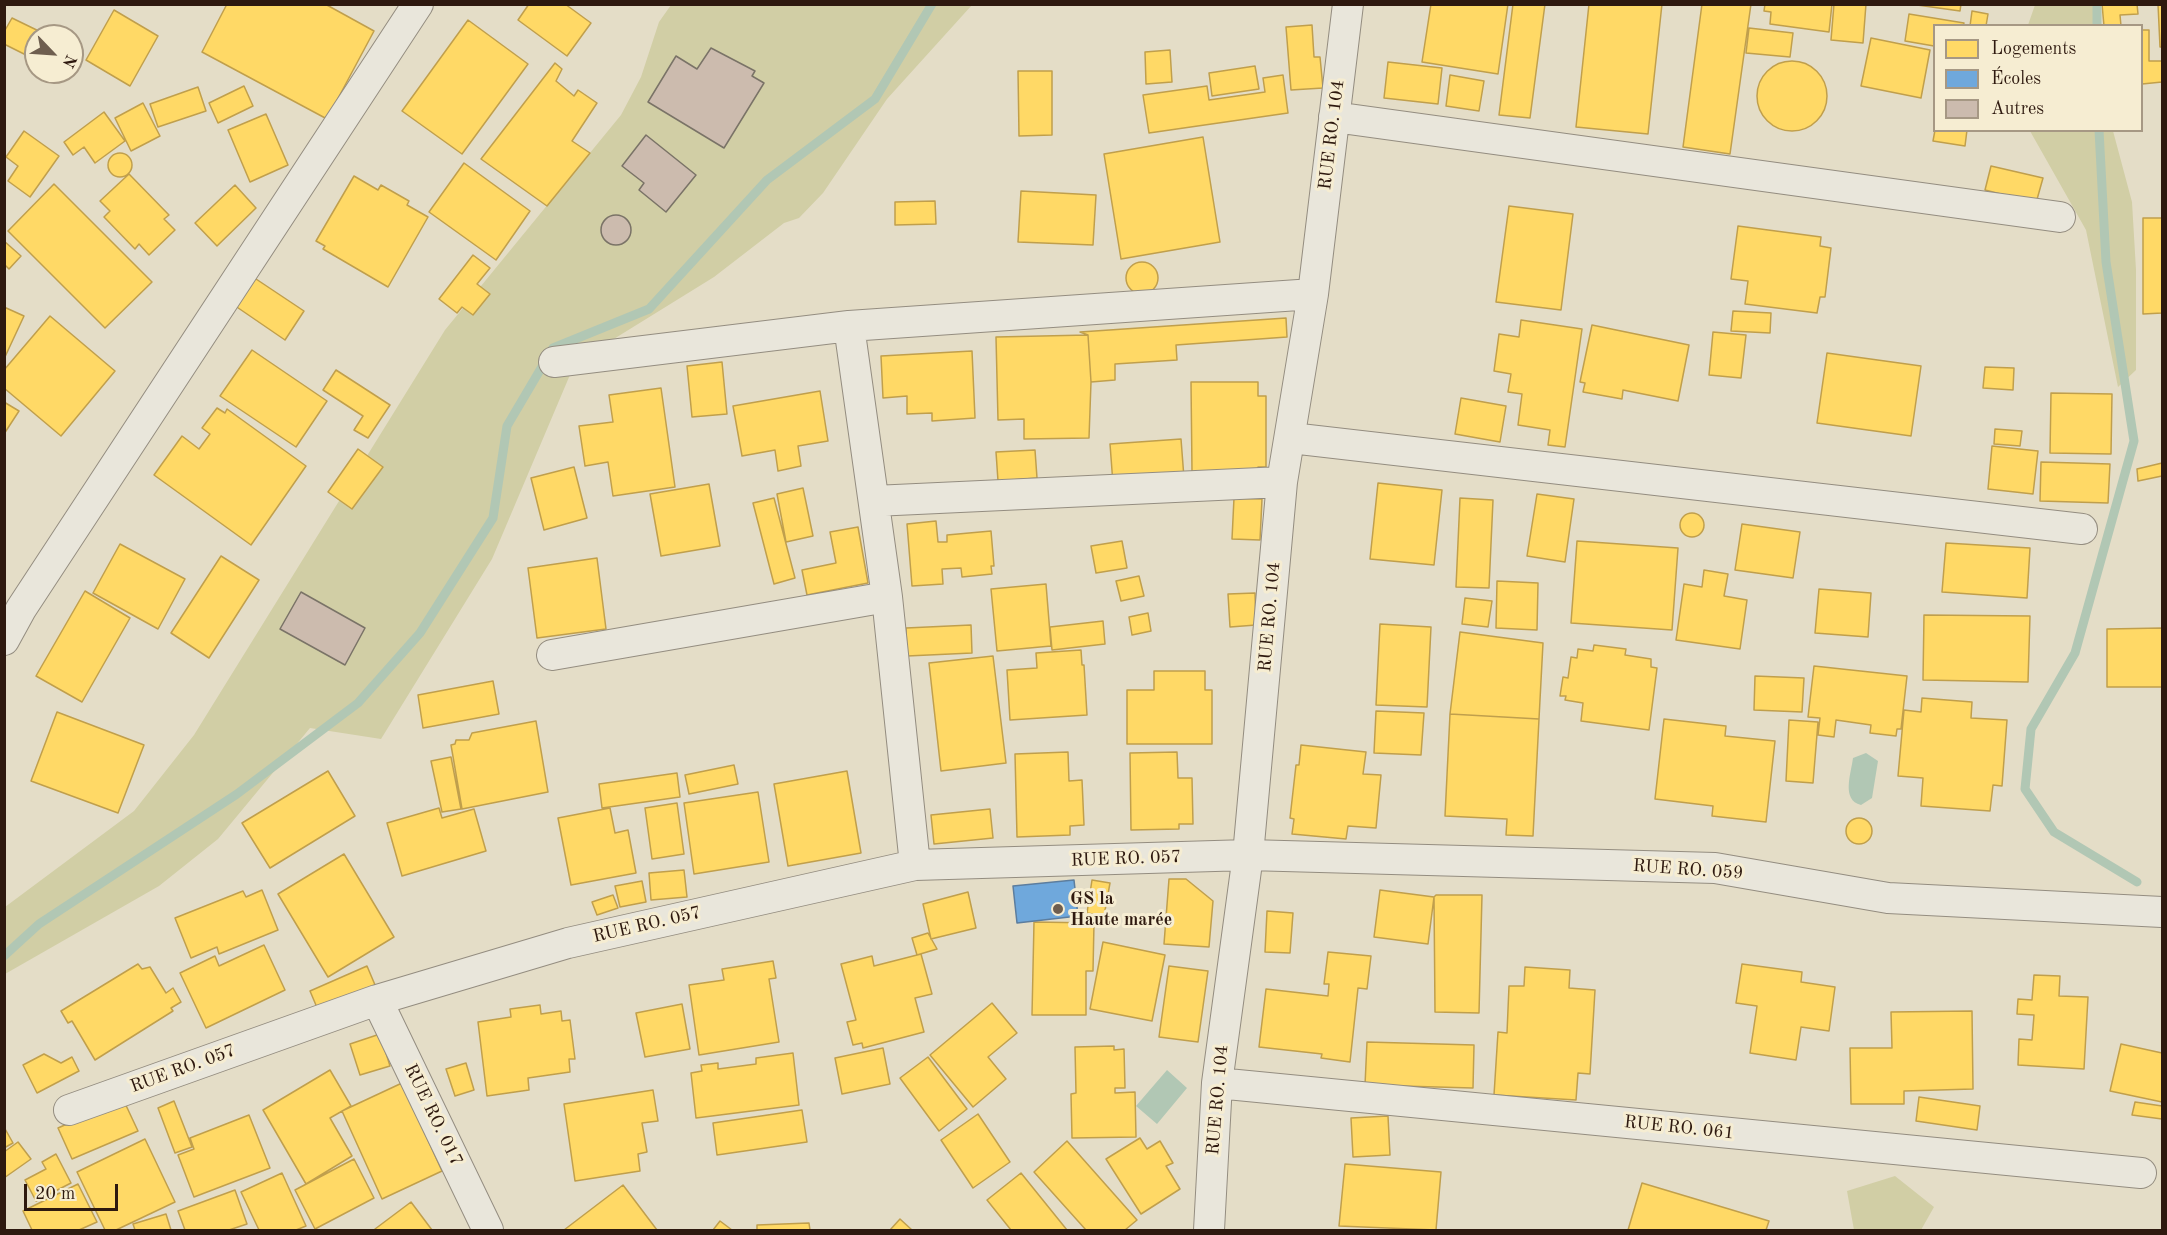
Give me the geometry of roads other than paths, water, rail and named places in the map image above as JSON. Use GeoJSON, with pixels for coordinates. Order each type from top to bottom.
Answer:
{"type":"FeatureCollection","features":[{"type":"Feature","properties":{"kind":"street"},"geometry":{"type":"LineString","coordinates":[[4,640],[21,609],[418,4]]}},
{"type":"Feature","properties":{"kind":"street","name":"RUE RO. 104"},"geometry":{"type":"LineString","coordinates":[[1209,1230],[1217,1083],[1248,855],[1282,482],[1292,438],[1313,294],[1348,4]]}},
{"type":"Feature","properties":{"kind":"street"},"geometry":{"type":"LineString","coordinates":[[1334,117],[2060,217]]}},
{"type":"Feature","properties":{"kind":"street"},"geometry":{"type":"LineString","coordinates":[[554,362],[849,326],[1313,294]]}},
{"type":"Feature","properties":{"kind":"street"},"geometry":{"type":"LineString","coordinates":[[849,326],[887,597],[915,865]]}},
{"type":"Feature","properties":{"kind":"street"},"geometry":{"type":"LineString","coordinates":[[1292,438],[2082,529]]}},
{"type":"Feature","properties":{"kind":"street"},"geometry":{"type":"LineString","coordinates":[[874,501],[1282,482]]}},
{"type":"Feature","properties":{"kind":"street"},"geometry":{"type":"LineString","coordinates":[[552,655],[887,597]]}},
{"type":"Feature","properties":{"kind":"street","name":"RUE RO. 057"},"geometry":{"type":"LineString","coordinates":[[69,1110],[377,1000],[568,943],[915,865],[1248,855]]}},
{"type":"Feature","properties":{"kind":"street","name":"RUE RO. 059"},"geometry":{"type":"LineString","coordinates":[[1248,855],[1715,868],[1888,898],[2163,912]]}},
{"type":"Feature","properties":{"kind":"street","name":"RUE RO. 017"},"geometry":{"type":"LineString","coordinates":[[377,1000],[488,1230]]}},
{"type":"Feature","properties":{"kind":"street","name":"RUE RO. 061"},"geometry":{"type":"LineString","coordinates":[[1217,1083],[2141,1173]]}},
{"type":"Feature","properties":{"kind":"waterway"},"geometry":{"type":"LineString","coordinates":[[4,956],[39,924],[237,794],[358,703],[420,633],[493,518],[507,426],[553,348],[649,309],[767,180],[875,99],[932,4]]}},
{"type":"Feature","properties":{"kind":"waterway"},"geometry":{"type":"LineString","coordinates":[[2097,4],[2097,24]]}},
{"type":"Feature","properties":{"kind":"waterway"},"geometry":{"type":"LineString","coordinates":[[2099,132],[2106,262],[2134,441],[2075,653],[2031,729],[2025,789],[2054,832],[2137,882]]}},
{"type":"Feature","properties":{"kind":"place","name":"GS la Haute marée"},"geometry":{"type":"Point","coordinates":[1058,909]}}]}
